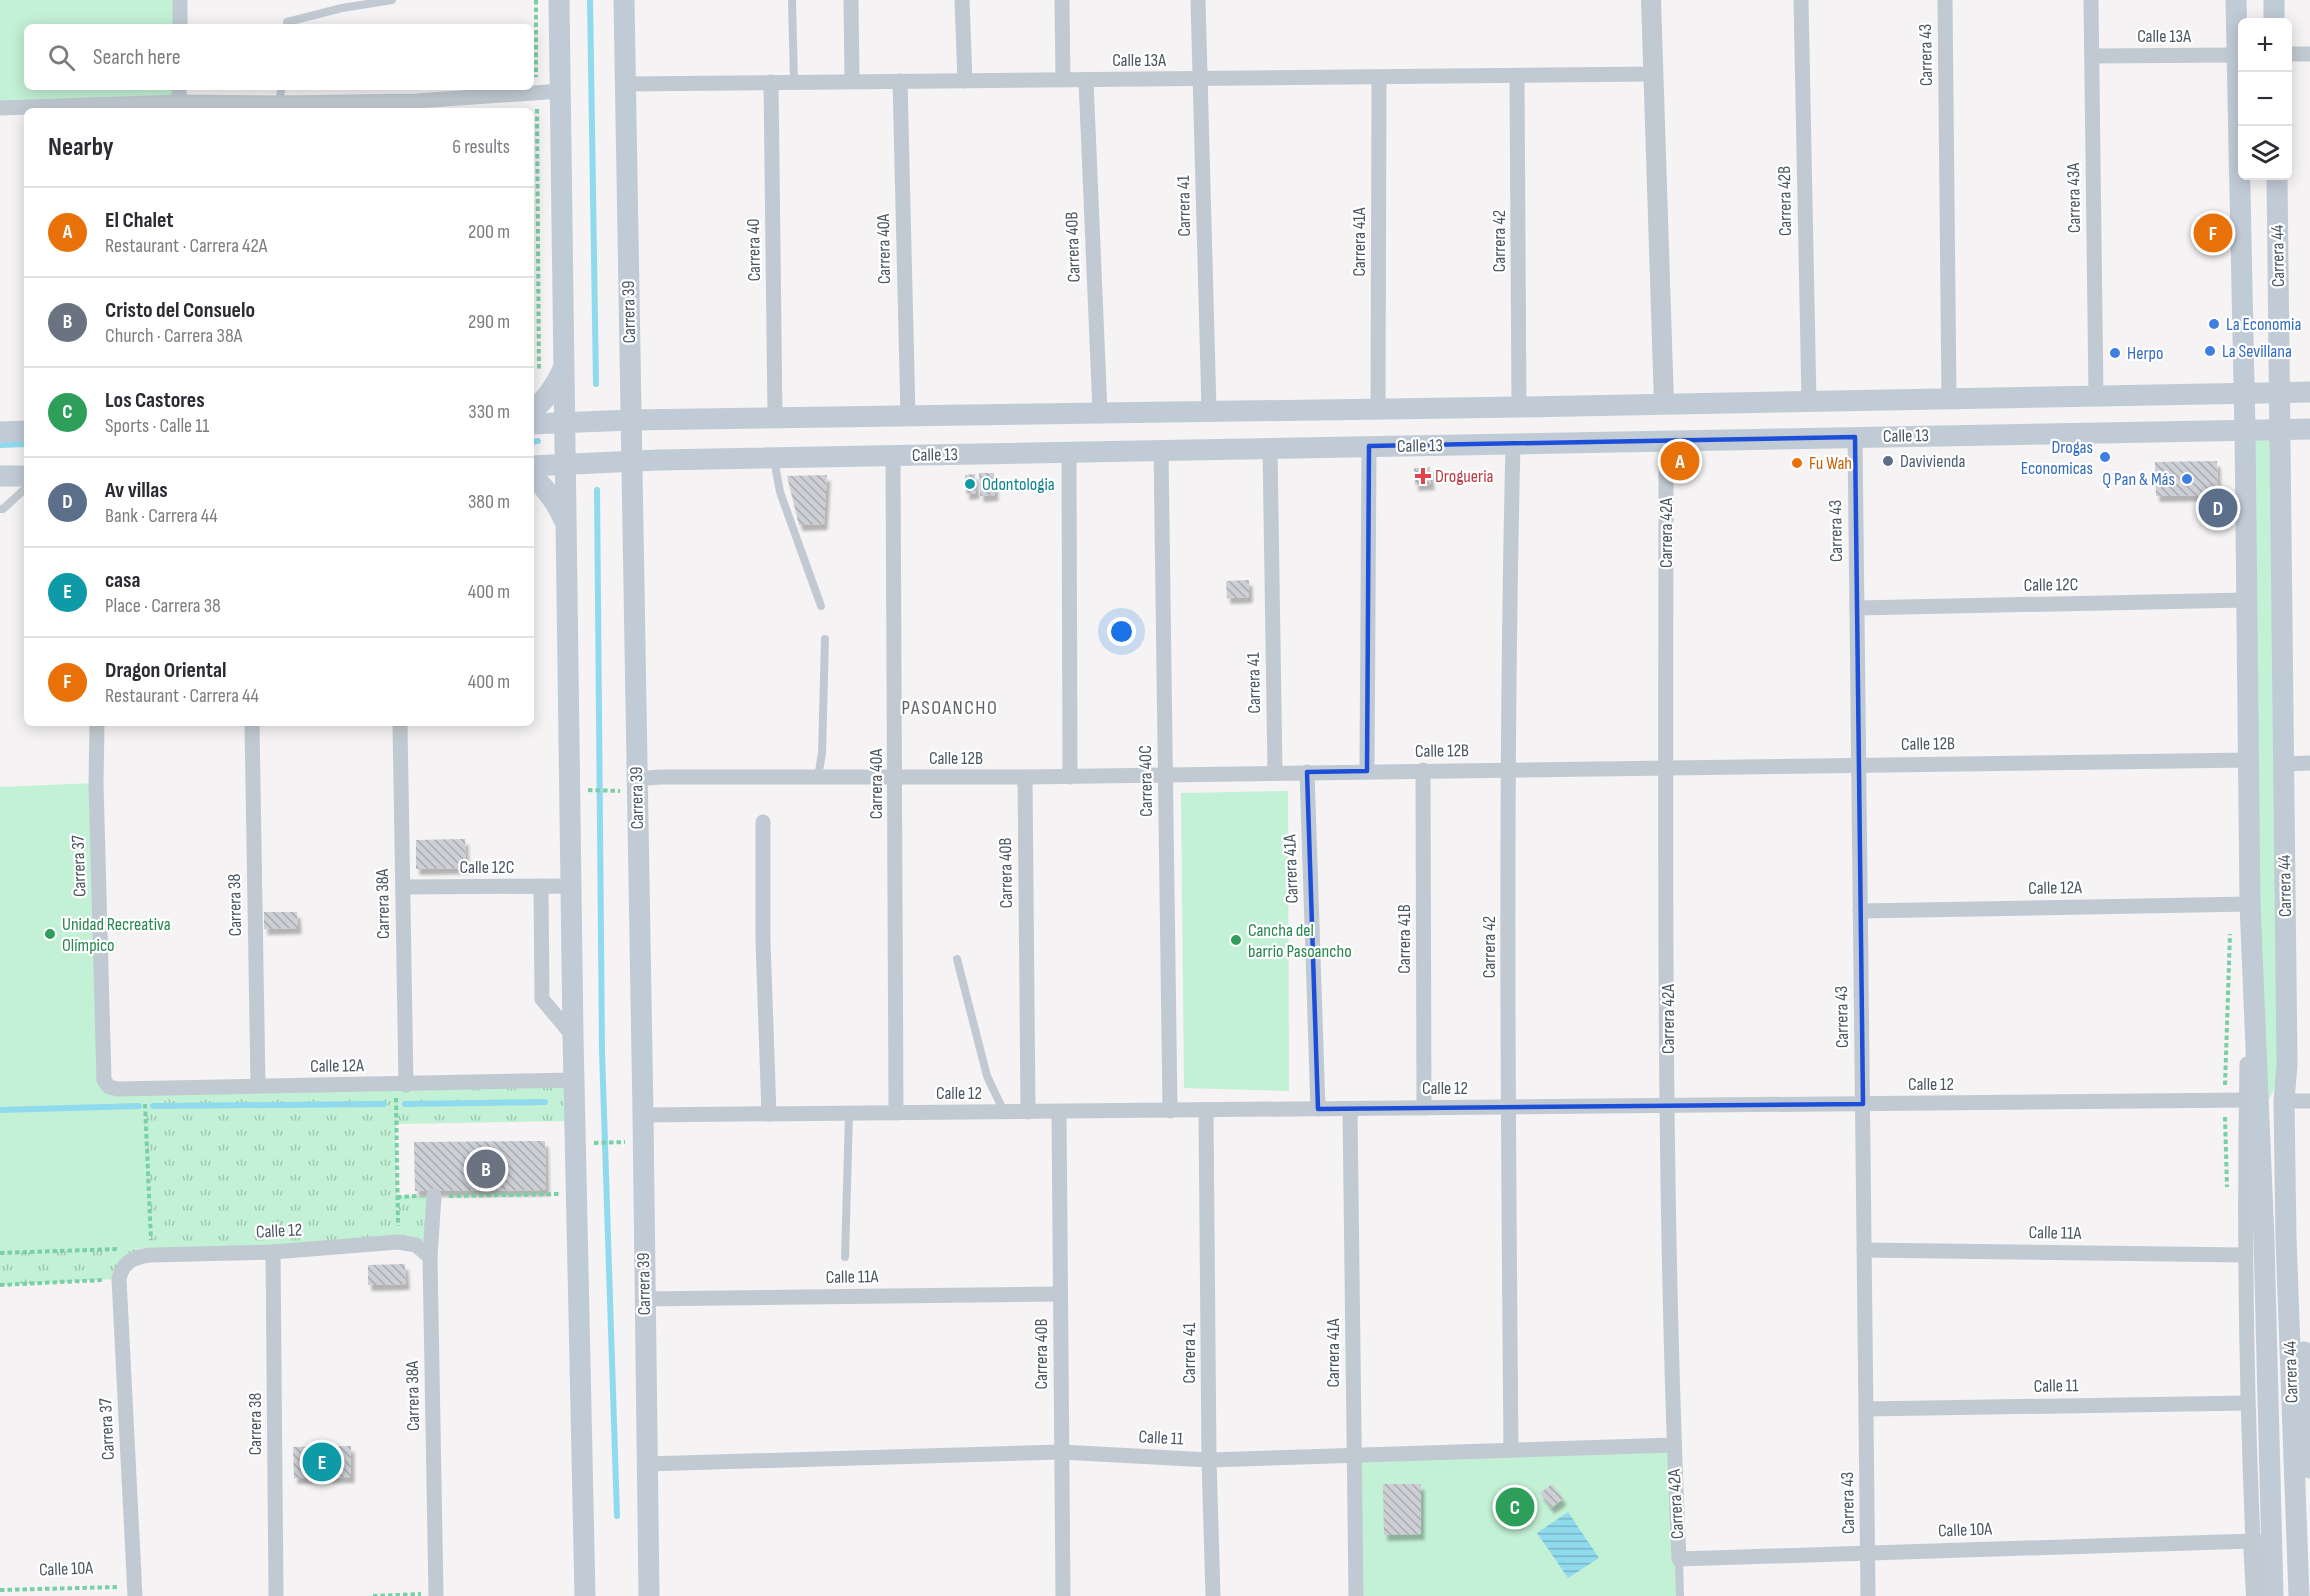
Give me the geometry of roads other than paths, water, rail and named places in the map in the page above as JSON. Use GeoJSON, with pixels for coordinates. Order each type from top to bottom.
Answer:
{"type":"FeatureCollection","features":[{"type":"Feature","properties":{"kind":"main road"},"geometry":{"type":"LineString","coordinates":[[559,0],[565,363],[575,422],[566,524],[573,1036],[585,1596]]}},
{"type":"Feature","properties":{"kind":"main road","name":"Carrera 39"},"geometry":{"type":"LineString","coordinates":[[624,0],[625,461],[631,785],[643,1115],[649,1596]]}},
{"type":"Feature","properties":{"kind":"main road","name":"Carrera 44"},"geometry":{"type":"LineString","coordinates":[[2236,0],[2249,760],[2240,904],[2264,1240],[2273,1596]]}},
{"type":"Feature","properties":{"kind":"main road"},"geometry":{"type":"LineString","coordinates":[[2274,0],[2274,18]]}},
{"type":"Feature","properties":{"kind":"main road","name":"Carrera 44"},"geometry":{"type":"LineString","coordinates":[[2277,180],[2287,1065],[2284,1101],[2286,1238],[2299,1596]]}},
{"type":"Feature","properties":{"kind":"main road"},"geometry":{"type":"LineString","coordinates":[[534,410],[544,402],[557,384],[565,363]]}},
{"type":"Feature","properties":{"kind":"main road","name":"Calle 13"},"geometry":{"type":"LineString","coordinates":[[534,424],[776,417],[1520,407],[2310,392]]}},
{"type":"Feature","properties":{"kind":"main road","name":"Calle 13"},"geometry":{"type":"LineString","coordinates":[[534,466],[625,461],[2310,429]]}},
{"type":"Feature","properties":{"kind":"main road"},"geometry":{"type":"LineString","coordinates":[[0,432],[24,431]]}},
{"type":"Feature","properties":{"kind":"main road"},"geometry":{"type":"LineString","coordinates":[[0,476],[24,476]]}},
{"type":"Feature","properties":{"kind":"main road"},"geometry":{"type":"LineString","coordinates":[[534,478],[558,505],[566,524]]}},
{"type":"Feature","properties":{"kind":"main road"},"geometry":{"type":"LineString","coordinates":[[2287,1065],[2300,1101],[2310,1468]]}},
{"type":"Feature","properties":{"kind":"street"},"geometry":{"type":"LineString","coordinates":[[180,0],[180,24]]}},
{"type":"Feature","properties":{"kind":"street"},"geometry":{"type":"LineString","coordinates":[[851,0],[852,81]]}},
{"type":"Feature","properties":{"kind":"street"},"geometry":{"type":"LineString","coordinates":[[962,0],[965,81]]}},
{"type":"Feature","properties":{"kind":"street"},"geometry":{"type":"LineString","coordinates":[[1062,0],[1064,80]]}},
{"type":"Feature","properties":{"kind":"street","name":"Carrera 41"},"geometry":{"type":"LineString","coordinates":[[1198,0],[1209,411]]}},
{"type":"Feature","properties":{"kind":"street"},"geometry":{"type":"LineString","coordinates":[[1651,0],[1664,404]]}},
{"type":"Feature","properties":{"kind":"street","name":"Carrera 42B"},"geometry":{"type":"LineString","coordinates":[[1801,0],[1809,401]]}},
{"type":"Feature","properties":{"kind":"street","name":"Carrera 43"},"geometry":{"type":"LineString","coordinates":[[1945,0],[1949,398]]}},
{"type":"Feature","properties":{"kind":"street","name":"Carrera 43A"},"geometry":{"type":"LineString","coordinates":[[2091,0],[2096,396]]}},
{"type":"Feature","properties":{"kind":"street"},"geometry":{"type":"LineString","coordinates":[[2292,54],[2310,54]]}},
{"type":"Feature","properties":{"kind":"street","name":"Calle 13A"},"geometry":{"type":"LineString","coordinates":[[2092,56],[2237,56]]}},
{"type":"Feature","properties":{"kind":"street","name":"Calle 13A"},"geometry":{"type":"LineString","coordinates":[[625,84],[1653,74]]}},
{"type":"Feature","properties":{"kind":"street","name":"Carrera 42"},"geometry":{"type":"LineString","coordinates":[[1517,76],[1520,407]]}},
{"type":"Feature","properties":{"kind":"street","name":"Carrera 41A"},"geometry":{"type":"LineString","coordinates":[[1378,408],[1379,77]]}},
{"type":"Feature","properties":{"kind":"street","name":"Carrera 40B"},"geometry":{"type":"LineString","coordinates":[[1086,80],[1100,412]]}},
{"type":"Feature","properties":{"kind":"street","name":"Carrera 40A"},"geometry":{"type":"LineString","coordinates":[[900,81],[908,416]]}},
{"type":"Feature","properties":{"kind":"street","name":"Carrera 40"},"geometry":{"type":"LineString","coordinates":[[771,82],[776,417]]}},
{"type":"Feature","properties":{"kind":"street"},"geometry":{"type":"LineString","coordinates":[[55,108],[179,100],[280,107],[417,106],[561,92]]}},
{"type":"Feature","properties":{"kind":"street"},"geometry":{"type":"LineString","coordinates":[[0,108],[24,109]]}},
{"type":"Feature","properties":{"kind":"street","name":"Carrera 43"},"geometry":{"type":"LineString","coordinates":[[1854,437],[1868,1596]]}},
{"type":"Feature","properties":{"kind":"street","name":"Carrera 42A"},"geometry":{"type":"LineString","coordinates":[[1666,441],[1668,1106],[1674,1445],[1679,1558]]}},
{"type":"Feature","properties":{"kind":"street","name":"Carrera 42"},"geometry":{"type":"LineString","coordinates":[[1511,1450],[1508,1107],[1513,444]]}},
{"type":"Feature","properties":{"kind":"street"},"geometry":{"type":"LineString","coordinates":[[1367,771],[1370,446]]}},
{"type":"Feature","properties":{"kind":"street","name":"Carrera 41"},"geometry":{"type":"LineString","coordinates":[[1270,448],[1275,773]]}},
{"type":"Feature","properties":{"kind":"street","name":"Carrera 40C"},"geometry":{"type":"LineString","coordinates":[[1161,450],[1170,1111]]}},
{"type":"Feature","properties":{"kind":"street"},"geometry":{"type":"LineString","coordinates":[[1069,452],[1070,777]]}},
{"type":"Feature","properties":{"kind":"street","name":"Carrera 40A"},"geometry":{"type":"LineString","coordinates":[[893,456],[896,1113]]}},
{"type":"Feature","properties":{"kind":"street","name":"Calle 12C"},"geometry":{"type":"LineString","coordinates":[[1857,608],[2246,600]]}},
{"type":"Feature","properties":{"kind":"street","name":"Carrera 37"},"geometry":{"type":"LineString","coordinates":[[97,726],[104,1080]]}},
{"type":"Feature","properties":{"kind":"street","name":"Carrera 38"},"geometry":{"type":"LineString","coordinates":[[252,726],[258,1086]]}},
{"type":"Feature","properties":{"kind":"street","name":"Carrera 38A"},"geometry":{"type":"LineString","coordinates":[[400,726],[403,887],[401,1085]]}},
{"type":"Feature","properties":{"kind":"street","name":"Calle 12B"},"geometry":{"type":"LineString","coordinates":[[631,785],[660,777],[1070,777],[1423,770],[2249,760]]}},
{"type":"Feature","properties":{"kind":"street"},"geometry":{"type":"LineString","coordinates":[[2283,764],[2310,764]]}},
{"type":"Feature","properties":{"kind":"street","name":"Carrera 41B"},"geometry":{"type":"LineString","coordinates":[[1423,770],[1424,1108]]}},
{"type":"Feature","properties":{"kind":"street","name":"Carrera 41A"},"geometry":{"type":"LineString","coordinates":[[1308,772],[1318,1109]]}},
{"type":"Feature","properties":{"kind":"street","name":"Carrera 40B"},"geometry":{"type":"LineString","coordinates":[[1025,777],[1028,1112]]}},
{"type":"Feature","properties":{"kind":"street"},"geometry":{"type":"LineString","coordinates":[[763,822],[763,941],[770,1114]]}},
{"type":"Feature","properties":{"kind":"street"},"geometry":{"type":"LineString","coordinates":[[541,886],[542,999],[573,1036]]}},
{"type":"Feature","properties":{"kind":"street","name":"Calle 12C"},"geometry":{"type":"LineString","coordinates":[[403,887],[572,886]]}},
{"type":"Feature","properties":{"kind":"street","name":"Calle 12A"},"geometry":{"type":"LineString","coordinates":[[1860,911],[2240,904]]}},
{"type":"Feature","properties":{"kind":"street","name":"Carrera 44"},"geometry":{"type":"LineString","coordinates":[[2240,904],[2247,1100],[2245,1255],[2247,1403],[2253,1541]]}},
{"type":"Feature","properties":{"kind":"street","name":"Calle 12A"},"geometry":{"type":"LineString","coordinates":[[104,1080],[110,1087],[118,1089],[574,1080]]}},
{"type":"Feature","properties":{"kind":"street","name":"Calle 12"},"geometry":{"type":"LineString","coordinates":[[643,1115],[2247,1100]]}},
{"type":"Feature","properties":{"kind":"street","name":"Carrera 41A"},"geometry":{"type":"LineString","coordinates":[[1350,1109],[1356,1596]]}},
{"type":"Feature","properties":{"kind":"street","name":"Carrera 41"},"geometry":{"type":"LineString","coordinates":[[1206,1110],[1209,1460],[1213,1596]]}},
{"type":"Feature","properties":{"kind":"street","name":"Carrera 40B"},"geometry":{"type":"LineString","coordinates":[[1059,1112],[1063,1596]]}},
{"type":"Feature","properties":{"kind":"street","name":"Carrera 38A"},"geometry":{"type":"LineString","coordinates":[[434,1196],[430,1257],[436,1595]]}},
{"type":"Feature","properties":{"kind":"street","name":"Calle 12"},"geometry":{"type":"LineString","coordinates":[[127,1256],[273,1252],[398,1242],[416,1245],[430,1257]]}},
{"type":"Feature","properties":{"kind":"street","name":"Calle 11A"},"geometry":{"type":"LineString","coordinates":[[1864,1250],[2245,1255]]}},
{"type":"Feature","properties":{"kind":"street","name":"Carrera 38"},"geometry":{"type":"LineString","coordinates":[[273,1252],[276,1596]]}},
{"type":"Feature","properties":{"kind":"street","name":"Carrera 37"},"geometry":{"type":"LineString","coordinates":[[127,1256],[119,1279],[134,1591]]}},
{"type":"Feature","properties":{"kind":"street","name":"Calle 11A"},"geometry":{"type":"LineString","coordinates":[[644,1299],[1060,1294]]}},
{"type":"Feature","properties":{"kind":"street","name":"Calle 11"},"geometry":{"type":"LineString","coordinates":[[1866,1409],[2247,1403]]}},
{"type":"Feature","properties":{"kind":"street","name":"Calle 11"},"geometry":{"type":"LineString","coordinates":[[646,1464],[1061,1452],[1209,1460],[1674,1445]]}},
{"type":"Feature","properties":{"kind":"street"},"geometry":{"type":"LineString","coordinates":[[2253,1541],[2256,1596]]}},
{"type":"Feature","properties":{"kind":"street","name":"Calle 10A"},"geometry":{"type":"LineString","coordinates":[[1679,1558],[2253,1541]]}},
{"type":"Feature","properties":{"kind":"lane"},"geometry":{"type":"LineString","coordinates":[[287,24],[287,22],[342,8],[392,0]]}},
{"type":"Feature","properties":{"kind":"lane"},"geometry":{"type":"LineString","coordinates":[[792,0],[794,82]]}},
{"type":"Feature","properties":{"kind":"lane"},"geometry":{"type":"LineString","coordinates":[[280,107],[281,90]]}},
{"type":"Feature","properties":{"kind":"lane"},"geometry":{"type":"LineString","coordinates":[[774,458],[780,492],[821,606]]}},
{"type":"Feature","properties":{"kind":"lane"},"geometry":{"type":"LineString","coordinates":[[0,509],[3,509],[24,490]]}},
{"type":"Feature","properties":{"kind":"lane"},"geometry":{"type":"LineString","coordinates":[[818,778],[822,753],[825,639]]}},
{"type":"Feature","properties":{"kind":"lane"},"geometry":{"type":"LineString","coordinates":[[957,959],[987,1076],[1004,1112]]}},
{"type":"Feature","properties":{"kind":"lane"},"geometry":{"type":"LineString","coordinates":[[845,1257],[849,1113]]}},
{"type":"Feature","properties":{"kind":"lane","name":"Carrera 42A"},"geometry":{"type":"LineString","coordinates":[[1679,1558],[1680,1596]]}},
{"type":"Feature","properties":{"kind":"water"},"geometry":{"type":"Polygon","coordinates":[[[1568,1512],[1599,1558],[1568,1578],[1537,1533],[1568,1512]]]}},
{"type":"Feature","properties":{"kind":"waterway"},"geometry":{"type":"LineString","coordinates":[[590,0],[596,384]]}},
{"type":"Feature","properties":{"kind":"waterway"},"geometry":{"type":"LineString","coordinates":[[534,442],[538,441]]}},
{"type":"Feature","properties":{"kind":"waterway"},"geometry":{"type":"LineString","coordinates":[[0,445],[24,444]]}},
{"type":"Feature","properties":{"kind":"waterway"},"geometry":{"type":"LineString","coordinates":[[597,490],[602,1051],[617,1516]]}},
{"type":"Feature","properties":{"kind":"waterway"},"geometry":{"type":"LineString","coordinates":[[405,1104],[545,1102]]}},
{"type":"Feature","properties":{"kind":"waterway"},"geometry":{"type":"LineString","coordinates":[[153,1106],[384,1104]]}},
{"type":"Feature","properties":{"kind":"waterway"},"geometry":{"type":"LineString","coordinates":[[0,1110],[139,1106]]}},
{"type":"Feature","properties":{"kind":"place","name":"Dragon Oriental"},"geometry":{"type":"Point","coordinates":[2213,233]}},
{"type":"Feature","properties":{"kind":"place","name":"La Economia"},"geometry":{"type":"Point","coordinates":[2214,324]}},
{"type":"Feature","properties":{"kind":"place","name":"La Sevillana"},"geometry":{"type":"Point","coordinates":[2210,351]}},
{"type":"Feature","properties":{"kind":"place","name":"Herpo"},"geometry":{"type":"Point","coordinates":[2115,353]}},
{"type":"Feature","properties":{"kind":"place","name":"Drogas Economicas"},"geometry":{"type":"Point","coordinates":[2105,457]}},
{"type":"Feature","properties":{"kind":"place","name":"El Chalet"},"geometry":{"type":"Point","coordinates":[1680,461]}},
{"type":"Feature","properties":{"kind":"place","name":"Davivienda"},"geometry":{"type":"Point","coordinates":[1888,461]}},
{"type":"Feature","properties":{"kind":"place","name":"Fu Wah"},"geometry":{"type":"Point","coordinates":[1797,463]}},
{"type":"Feature","properties":{"kind":"place","name":"Drogueria"},"geometry":{"type":"Point","coordinates":[1423,476]}},
{"type":"Feature","properties":{"kind":"place","name":"Q Pan & Más"},"geometry":{"type":"Point","coordinates":[2187,479]}},
{"type":"Feature","properties":{"kind":"place","name":"Odontologia"},"geometry":{"type":"Point","coordinates":[970,484]}},
{"type":"Feature","properties":{"kind":"place","name":"Av villas"},"geometry":{"type":"Point","coordinates":[2218,508]}},
{"type":"Feature","properties":{"kind":"place","name":"Unidad Recreativa Olímpico"},"geometry":{"type":"Point","coordinates":[50,934]}},
{"type":"Feature","properties":{"kind":"place","name":"Cancha del barrio Pasoancho"},"geometry":{"type":"Point","coordinates":[1236,940]}},
{"type":"Feature","properties":{"kind":"place","name":"Cristo del Consuelo"},"geometry":{"type":"Point","coordinates":[486,1169]}},
{"type":"Feature","properties":{"kind":"place","name":"casa"},"geometry":{"type":"Point","coordinates":[322,1462]}},
{"type":"Feature","properties":{"kind":"place","name":"Los Castores"},"geometry":{"type":"Point","coordinates":[1515,1507]}},
{"type":"Feature","properties":{"kind":"district","name":"PASOANCHO"},"geometry":{"type":"Point","coordinates":[950,708]}}]}
